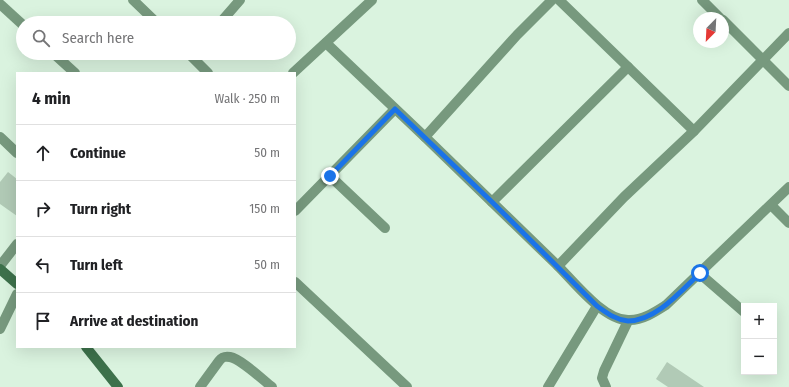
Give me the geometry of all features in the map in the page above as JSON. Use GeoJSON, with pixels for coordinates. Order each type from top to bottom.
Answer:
{"type":"FeatureCollection","features":[{"type":"Feature","properties":{"kind":"street"},"geometry":{"type":"LineString","coordinates":[[133,0],[150,16]]}},
{"type":"Feature","properties":{"kind":"street"},"geometry":{"type":"LineString","coordinates":[[226,16],[240,0]]}},
{"type":"Feature","properties":{"kind":"street"},"geometry":{"type":"LineString","coordinates":[[294,72],[372,0]]}},
{"type":"Feature","properties":{"kind":"street"},"geometry":{"type":"LineString","coordinates":[[426,137],[518,35],[552,0]]}},
{"type":"Feature","properties":{"kind":"street"},"geometry":{"type":"LineString","coordinates":[[559,0],[694,131]]}},
{"type":"Feature","properties":{"kind":"street"},"geometry":{"type":"LineString","coordinates":[[702,0],[714,12]]}},
{"type":"Feature","properties":{"kind":"street"},"geometry":{"type":"LineString","coordinates":[[0,4],[16,19]]}},
{"type":"Feature","properties":{"kind":"street"},"geometry":{"type":"LineString","coordinates":[[729,26],[789,86]]}},
{"type":"Feature","properties":{"kind":"street"},"geometry":{"type":"LineString","coordinates":[[558,266],[624,197],[694,131],[789,33]]}},
{"type":"Feature","properties":{"kind":"street"},"geometry":{"type":"LineString","coordinates":[[326,43],[426,137],[597,306],[610,316],[628,321],[643,318],[666,305],[789,187]]}},
{"type":"Feature","properties":{"kind":"street"},"geometry":{"type":"LineString","coordinates":[[61,60],[74,72]]}},
{"type":"Feature","properties":{"kind":"street"},"geometry":{"type":"LineString","coordinates":[[196,60],[207,72]]}},
{"type":"Feature","properties":{"kind":"street"},"geometry":{"type":"LineString","coordinates":[[492,202],[628,67]]}},
{"type":"Feature","properties":{"kind":"street"},"geometry":{"type":"LineString","coordinates":[[296,210],[395,109]]}},
{"type":"Feature","properties":{"kind":"street"},"geometry":{"type":"LineString","coordinates":[[0,137],[16,152]]}},
{"type":"Feature","properties":{"kind":"street"},"geometry":{"type":"LineString","coordinates":[[330,176],[385,228]]}},
{"type":"Feature","properties":{"kind":"street"},"geometry":{"type":"LineString","coordinates":[[771,205],[789,222]]}},
{"type":"Feature","properties":{"kind":"street"},"geometry":{"type":"LineString","coordinates":[[16,245],[0,268],[16,283]]}},
{"type":"Feature","properties":{"kind":"street"},"geometry":{"type":"LineString","coordinates":[[700,273],[741,309]]}},
{"type":"Feature","properties":{"kind":"street"},"geometry":{"type":"LineString","coordinates":[[296,283],[407,387]]}},
{"type":"Feature","properties":{"kind":"street"},"geometry":{"type":"LineString","coordinates":[[0,329],[16,296]]}},
{"type":"Feature","properties":{"kind":"street"},"geometry":{"type":"LineString","coordinates":[[548,387],[597,306]]}},
{"type":"Feature","properties":{"kind":"street"},"geometry":{"type":"LineString","coordinates":[[606,387],[602,378],[604,371],[628,321]]}},
{"type":"Feature","properties":{"kind":"street"},"geometry":{"type":"LineString","coordinates":[[87,348],[118,387]]}},
{"type":"Feature","properties":{"kind":"street"},"geometry":{"type":"LineString","coordinates":[[200,387],[221,358],[227,356],[238,361],[272,387]]}},
{"type":"Feature","properties":{"kind":"building"},"geometry":{"type":"Polygon","coordinates":[[[8,172],[16,178],[16,215],[0,204],[0,182],[8,172]]]}},
{"type":"Feature","properties":{"kind":"building"},"geometry":{"type":"Polygon","coordinates":[[[667,362],[704,387],[668,387],[656,379],[667,362]]]}},
{"type":"Feature","properties":{"kind":"route"},"geometry":{"type":"LineString","coordinates":[[330,176],[395,109],[426,137],[597,306],[610,316],[628,321],[643,318],[666,305],[700,273]]}}]}
